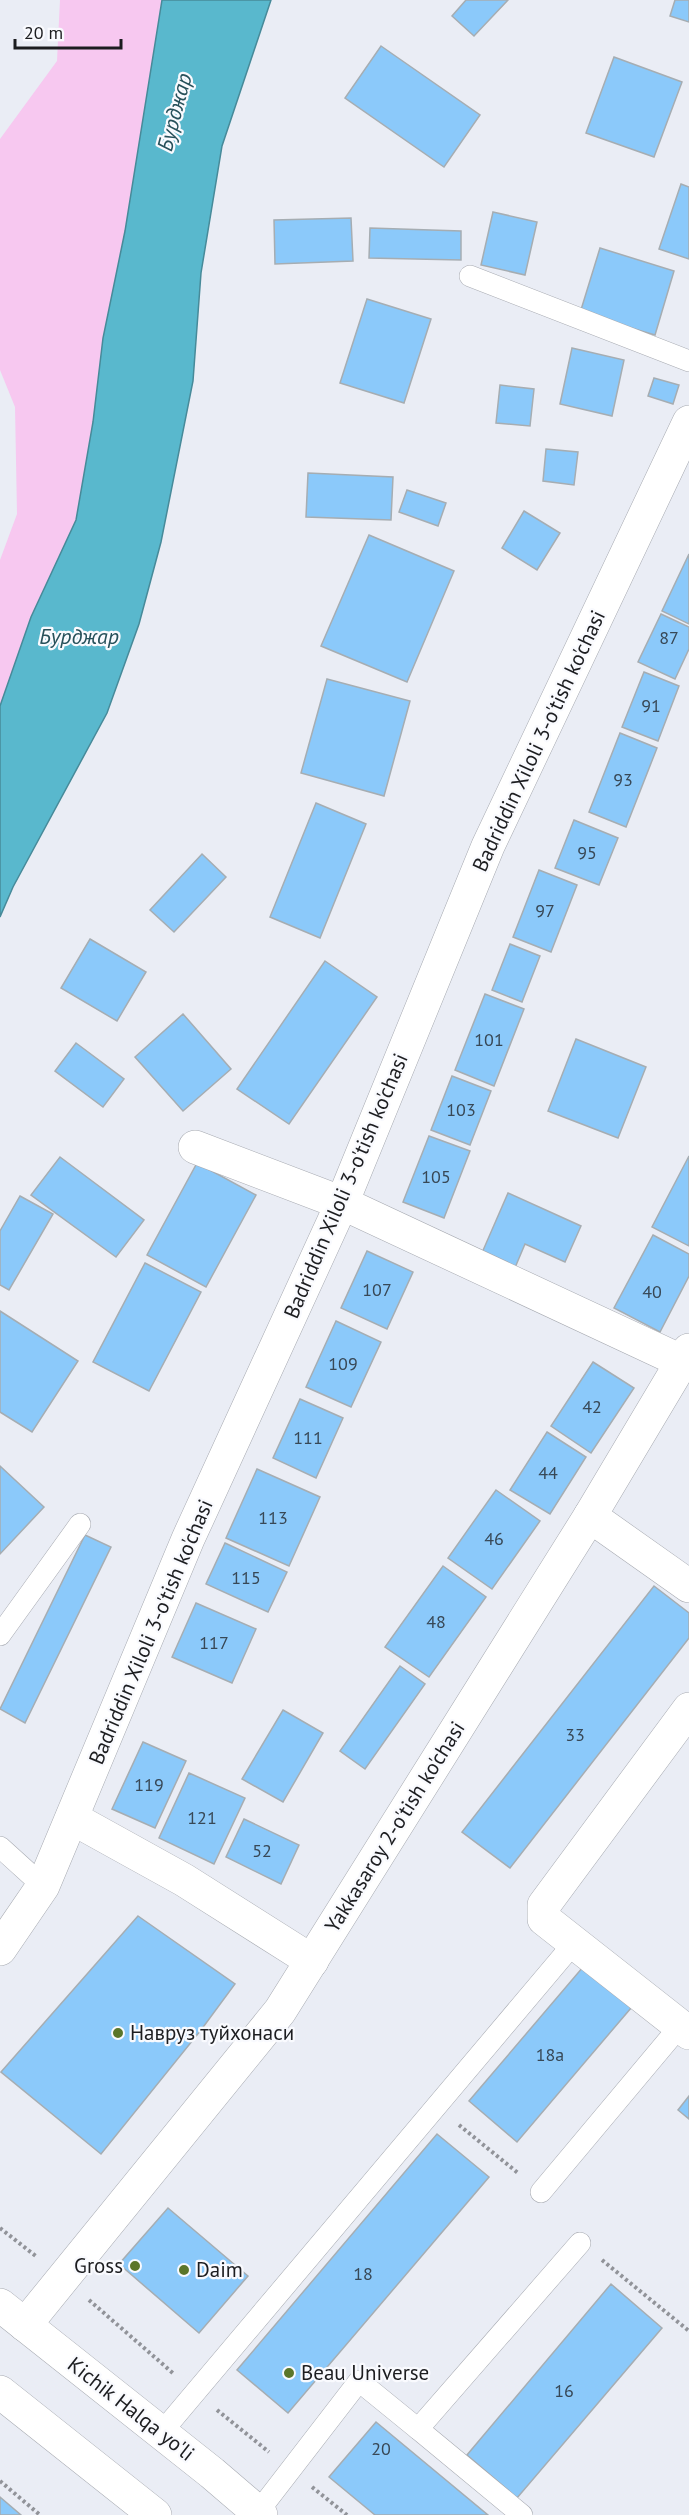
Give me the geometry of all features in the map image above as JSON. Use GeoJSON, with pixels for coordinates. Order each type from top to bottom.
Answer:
{"type":"FeatureCollection","features":[{"type":"Feature","properties":{"kind":"main road","name":"Badriddin Xiloli 3-o'tish ko'chasi"},"geometry":{"type":"LineString","coordinates":[[0,1949],[43,1886],[189,1539],[342,1203],[488,846],[689,422]]}},
{"type":"Feature","properties":{"kind":"main road"},"geometry":{"type":"LineString","coordinates":[[195,1147],[342,1203],[686,1356]]}},
{"type":"Feature","properties":{"kind":"main road","name":"Yakkasaroy 2-o'tish ko'chasi"},"geometry":{"type":"LineString","coordinates":[[25,2325],[280,2011],[590,1516],[686,1356]]}},
{"type":"Feature","properties":{"kind":"main road"},"geometry":{"type":"LineString","coordinates":[[590,1516],[689,1586]]}},
{"type":"Feature","properties":{"kind":"main road"},"geometry":{"type":"LineString","coordinates":[[685,2030],[544,1919],[544,1905],[689,1709]]}},
{"type":"Feature","properties":{"kind":"main road"},"geometry":{"type":"LineString","coordinates":[[72,1818],[184,1880],[312,1961]]}},
{"type":"Feature","properties":{"kind":"main road","name":"Kichik Halqa yo'li"},"geometry":{"type":"LineString","coordinates":[[0,2306],[259,2514]]}},
{"type":"Feature","properties":{"kind":"main road"},"geometry":{"type":"LineString","coordinates":[[0,2392],[155,2515]]}},
{"type":"Feature","properties":{"kind":"lane"},"geometry":{"type":"LineString","coordinates":[[470,276],[689,362]]}},
{"type":"Feature","properties":{"kind":"lane"},"geometry":{"type":"LineString","coordinates":[[0,1635],[80,1524]]}},
{"type":"Feature","properties":{"kind":"lane"},"geometry":{"type":"LineString","coordinates":[[0,1847],[43,1886]]}},
{"type":"Feature","properties":{"kind":"lane"},"geometry":{"type":"LineString","coordinates":[[161,2433],[574,1943]]}},
{"type":"Feature","properties":{"kind":"lane"},"geometry":{"type":"LineString","coordinates":[[541,2192],[685,2030]]}},
{"type":"Feature","properties":{"kind":"lane"},"geometry":{"type":"LineString","coordinates":[[418,2429],[580,2242]]}},
{"type":"Feature","properties":{"kind":"lane"},"geometry":{"type":"LineString","coordinates":[[259,2514],[359,2381],[522,2515]]}},
{"type":"Feature","properties":{"kind":"path"},"geometry":{"type":"LineString","coordinates":[[0,2228],[64,2278]]}},
{"type":"Feature","properties":{"kind":"path"},"geometry":{"type":"LineString","coordinates":[[0,2481],[40,2515]]}},
{"type":"Feature","properties":{"kind":"shaded area"},"geometry":{"type":"Polygon","coordinates":[[[60,0],[162,0],[125,231],[103,338],[93,422],[76,520],[31,617],[0,706],[0,560],[17,514],[15,407],[0,370],[0,139],[57,61],[60,0]]]}},
{"type":"Feature","properties":{"kind":"water","name":"Бурджар"},"geometry":{"type":"Polygon","coordinates":[[[162,0],[271,0],[222,146],[201,273],[193,381],[161,542],[139,624],[107,713],[13,887],[0,917],[0,706],[31,617],[76,520],[93,422],[103,338],[125,231],[162,0]]]}},
{"type":"Feature","properties":{"kind":"building"},"geometry":{"type":"Polygon","coordinates":[[[466,0],[508,0],[474,36],[452,16],[466,0]]]}},
{"type":"Feature","properties":{"kind":"building"},"geometry":{"type":"Polygon","coordinates":[[[675,0],[689,0],[689,22],[670,16],[675,0]]]}},
{"type":"Feature","properties":{"kind":"building"},"geometry":{"type":"Polygon","coordinates":[[[381,46],[480,115],[444,167],[345,98],[381,46]]]}},
{"type":"Feature","properties":{"kind":"building"},"geometry":{"type":"Polygon","coordinates":[[[614,57],[682,82],[654,157],[586,133],[614,57]]]}},
{"type":"Feature","properties":{"kind":"building"},"geometry":{"type":"Polygon","coordinates":[[[681,184],[689,187],[689,259],[659,249],[681,184]]]}},
{"type":"Feature","properties":{"kind":"building"},"geometry":{"type":"Polygon","coordinates":[[[493,212],[537,222],[525,275],[481,265],[493,212]]]}},
{"type":"Feature","properties":{"kind":"building"},"geometry":{"type":"Polygon","coordinates":[[[351,218],[353,261],[275,264],[274,220],[351,218]]]}},
{"type":"Feature","properties":{"kind":"building"},"geometry":{"type":"Polygon","coordinates":[[[370,228],[461,231],[461,260],[369,258],[370,228]]]}},
{"type":"Feature","properties":{"kind":"building"},"geometry":{"type":"Polygon","coordinates":[[[600,248],[674,271],[655,335],[580,313],[600,248]]]}},
{"type":"Feature","properties":{"kind":"building"},"geometry":{"type":"Polygon","coordinates":[[[367,299],[431,319],[404,403],[340,383],[367,299]]]}},
{"type":"Feature","properties":{"kind":"building"},"geometry":{"type":"Polygon","coordinates":[[[572,348],[624,360],[612,416],[560,404],[572,348]]]}},
{"type":"Feature","properties":{"kind":"building"},"geometry":{"type":"Polygon","coordinates":[[[654,378],[679,385],[673,404],[648,396],[654,378]]]}},
{"type":"Feature","properties":{"kind":"building"},"geometry":{"type":"Polygon","coordinates":[[[500,385],[534,389],[530,426],[496,423],[500,385]]]}},
{"type":"Feature","properties":{"kind":"building"},"geometry":{"type":"Polygon","coordinates":[[[546,449],[578,452],[574,485],[543,481],[546,449]]]}},
{"type":"Feature","properties":{"kind":"building"},"geometry":{"type":"Polygon","coordinates":[[[308,473],[393,477],[391,520],[306,517],[308,473]]]}},
{"type":"Feature","properties":{"kind":"building"},"geometry":{"type":"Polygon","coordinates":[[[407,490],[446,503],[438,526],[399,512],[407,490]]]}},
{"type":"Feature","properties":{"kind":"building"},"geometry":{"type":"Polygon","coordinates":[[[524,511],[560,533],[537,570],[502,548],[524,511]]]}},
{"type":"Feature","properties":{"kind":"building"},"geometry":{"type":"Polygon","coordinates":[[[369,535],[454,571],[407,682],[321,646],[369,535]]]}},
{"type":"Feature","properties":{"kind":"building"},"geometry":{"type":"Polygon","coordinates":[[[689,554],[689,624],[662,611],[689,554]]]}},
{"type":"Feature","properties":{"kind":"building"},"geometry":{"type":"Polygon","coordinates":[[[661,614],[689,627],[689,649],[675,679],[638,662],[661,614]]]}},
{"type":"Feature","properties":{"kind":"building"},"geometry":{"type":"Polygon","coordinates":[[[644,672],[679,686],[658,741],[622,727],[644,672]]]}},
{"type":"Feature","properties":{"kind":"building"},"geometry":{"type":"Polygon","coordinates":[[[327,679],[410,701],[384,796],[301,773],[327,679]]]}},
{"type":"Feature","properties":{"kind":"building"},"geometry":{"type":"Polygon","coordinates":[[[620,733],[657,748],[626,827],[589,812],[620,733]]]}},
{"type":"Feature","properties":{"kind":"building"},"geometry":{"type":"Polygon","coordinates":[[[316,803],[366,824],[320,938],[270,917],[316,803]]]}},
{"type":"Feature","properties":{"kind":"building"},"geometry":{"type":"Polygon","coordinates":[[[574,820],[618,838],[599,885],[555,868],[574,820]]]}},
{"type":"Feature","properties":{"kind":"building"},"geometry":{"type":"Polygon","coordinates":[[[202,854],[226,877],[174,932],[150,910],[202,854]]]}},
{"type":"Feature","properties":{"kind":"building"},"geometry":{"type":"Polygon","coordinates":[[[539,870],[577,885],[551,952],[513,937],[539,870]]]}},
{"type":"Feature","properties":{"kind":"building"},"geometry":{"type":"Polygon","coordinates":[[[90,939],[146,972],[117,1021],[61,988],[90,939]]]}},
{"type":"Feature","properties":{"kind":"building"},"geometry":{"type":"Polygon","coordinates":[[[510,944],[540,956],[522,1002],[492,990],[510,944]]]}},
{"type":"Feature","properties":{"kind":"building"},"geometry":{"type":"Polygon","coordinates":[[[325,961],[377,997],[289,1124],[237,1089],[325,961]]]}},
{"type":"Feature","properties":{"kind":"building"},"geometry":{"type":"Polygon","coordinates":[[[485,994],[524,1009],[494,1086],[455,1070],[485,994]]]}},
{"type":"Feature","properties":{"kind":"building"},"geometry":{"type":"Polygon","coordinates":[[[183,1014],[231,1069],[183,1111],[135,1057],[183,1014]]]}},
{"type":"Feature","properties":{"kind":"building"},"geometry":{"type":"Polygon","coordinates":[[[576,1039],[646,1067],[618,1138],[548,1111],[576,1039]]]}},
{"type":"Feature","properties":{"kind":"building"},"geometry":{"type":"Polygon","coordinates":[[[76,1043],[124,1079],[103,1107],[55,1071],[76,1043]]]}},
{"type":"Feature","properties":{"kind":"building"},"geometry":{"type":"Polygon","coordinates":[[[452,1076],[491,1091],[470,1145],[431,1130],[452,1076]]]}},
{"type":"Feature","properties":{"kind":"building"},"geometry":{"type":"Polygon","coordinates":[[[429,1136],[470,1151],[444,1218],[403,1202],[429,1136]]]}},
{"type":"Feature","properties":{"kind":"building"},"geometry":{"type":"Polygon","coordinates":[[[689,1156],[689,1246],[652,1227],[689,1156]]]}},
{"type":"Feature","properties":{"kind":"building"},"geometry":{"type":"Polygon","coordinates":[[[60,1157],[144,1220],[116,1257],[31,1195],[60,1157]]]}},
{"type":"Feature","properties":{"kind":"building"},"geometry":{"type":"Polygon","coordinates":[[[197,1163],[256,1195],[206,1287],[147,1255],[197,1163]]]}},
{"type":"Feature","properties":{"kind":"building"},"geometry":{"type":"Polygon","coordinates":[[[508,1193],[581,1226],[565,1262],[525,1244],[514,1270],[481,1255],[508,1193]]]}},
{"type":"Feature","properties":{"kind":"building"},"geometry":{"type":"Polygon","coordinates":[[[20,1196],[53,1214],[9,1290],[0,1285],[0,1231],[20,1196]]]}},
{"type":"Feature","properties":{"kind":"building"},"geometry":{"type":"Polygon","coordinates":[[[653,1235],[689,1254],[689,1276],[660,1332],[614,1308],[653,1235]]]}},
{"type":"Feature","properties":{"kind":"building"},"geometry":{"type":"Polygon","coordinates":[[[367,1251],[413,1272],[387,1329],[341,1308],[367,1251]]]}},
{"type":"Feature","properties":{"kind":"building"},"geometry":{"type":"Polygon","coordinates":[[[145,1263],[201,1292],[149,1391],[93,1362],[145,1263]]]}},
{"type":"Feature","properties":{"kind":"building"},"geometry":{"type":"Polygon","coordinates":[[[0,1311],[78,1361],[32,1432],[0,1412],[0,1311]]]}},
{"type":"Feature","properties":{"kind":"building"},"geometry":{"type":"Polygon","coordinates":[[[336,1321],[381,1342],[351,1407],[306,1387],[336,1321]]]}},
{"type":"Feature","properties":{"kind":"building"},"geometry":{"type":"Polygon","coordinates":[[[593,1362],[634,1388],[591,1453],[551,1426],[593,1362]]]}},
{"type":"Feature","properties":{"kind":"building"},"geometry":{"type":"Polygon","coordinates":[[[300,1399],[343,1418],[316,1478],[273,1458],[300,1399]]]}},
{"type":"Feature","properties":{"kind":"building"},"geometry":{"type":"Polygon","coordinates":[[[547,1432],[586,1457],[550,1514],[510,1490],[547,1432]]]}},
{"type":"Feature","properties":{"kind":"building"},"geometry":{"type":"Polygon","coordinates":[[[0,1466],[44,1507],[0,1554],[0,1466]]]}},
{"type":"Feature","properties":{"kind":"building"},"geometry":{"type":"Polygon","coordinates":[[[257,1469],[320,1497],[289,1566],[226,1538],[257,1469]]]}},
{"type":"Feature","properties":{"kind":"building"},"geometry":{"type":"Polygon","coordinates":[[[496,1490],[540,1521],[492,1589],[448,1558],[496,1490]]]}},
{"type":"Feature","properties":{"kind":"building"},"geometry":{"type":"Polygon","coordinates":[[[85,1535],[111,1547],[25,1723],[0,1709],[85,1535]]]}},
{"type":"Feature","properties":{"kind":"building"},"geometry":{"type":"Polygon","coordinates":[[[225,1543],[287,1572],[268,1612],[206,1584],[225,1543]]]}},
{"type":"Feature","properties":{"kind":"building"},"geometry":{"type":"Polygon","coordinates":[[[443,1566],[486,1597],[429,1677],[385,1647],[443,1566]]]}},
{"type":"Feature","properties":{"kind":"building"},"geometry":{"type":"Polygon","coordinates":[[[654,1586],[689,1613],[689,1638],[510,1868],[462,1832],[654,1586]]]}},
{"type":"Feature","properties":{"kind":"building"},"geometry":{"type":"Polygon","coordinates":[[[196,1603],[256,1629],[232,1683],[172,1657],[196,1603]]]}},
{"type":"Feature","properties":{"kind":"building"},"geometry":{"type":"Polygon","coordinates":[[[400,1666],[425,1684],[365,1769],[340,1751],[400,1666]]]}},
{"type":"Feature","properties":{"kind":"building"},"geometry":{"type":"Polygon","coordinates":[[[283,1710],[323,1733],[283,1802],[242,1779],[283,1710]]]}},
{"type":"Feature","properties":{"kind":"building"},"geometry":{"type":"Polygon","coordinates":[[[143,1742],[186,1761],[155,1828],[112,1809],[143,1742]]]}},
{"type":"Feature","properties":{"kind":"building"},"geometry":{"type":"Polygon","coordinates":[[[189,1773],[245,1798],[214,1864],[159,1838],[189,1773]]]}},
{"type":"Feature","properties":{"kind":"building"},"geometry":{"type":"Polygon","coordinates":[[[244,1819],[299,1845],[281,1884],[226,1857],[244,1819]]]}},
{"type":"Feature","properties":{"kind":"building"},"geometry":{"type":"Polygon","coordinates":[[[138,1916],[235,1984],[101,2154],[1,2072],[138,1916]]]}},
{"type":"Feature","properties":{"kind":"building"},"geometry":{"type":"Polygon","coordinates":[[[583,1967],[631,2008],[517,2142],[469,2101],[583,1967]]]}},
{"type":"Feature","properties":{"kind":"building"},"geometry":{"type":"Polygon","coordinates":[[[689,2096],[689,2119],[678,2110],[689,2096]]]}},
{"type":"Feature","properties":{"kind":"building"},"geometry":{"type":"Polygon","coordinates":[[[437,2134],[489,2177],[288,2413],[237,2370],[437,2134]]]}},
{"type":"Feature","properties":{"kind":"building"},"geometry":{"type":"Polygon","coordinates":[[[168,2208],[248,2276],[199,2333],[119,2264],[168,2208]]]}},
{"type":"Feature","properties":{"kind":"building"},"geometry":{"type":"Polygon","coordinates":[[[611,2284],[662,2328],[517,2498],[467,2455],[611,2284]]]}},
{"type":"Feature","properties":{"kind":"building"},"geometry":{"type":"Polygon","coordinates":[[[376,2422],[488,2515],[375,2515],[329,2477],[376,2422]]]}},
{"type":"Feature","properties":{"kind":"building"},"geometry":{"type":"Polygon","coordinates":[[[0,2497],[21,2515],[0,2515],[0,2497]]]}},
{"type":"Feature","properties":{"kind":"place","name":"Навруз туйхонаси"},"geometry":{"type":"Point","coordinates":[118,2033]}},
{"type":"Feature","properties":{"kind":"place","name":"Gross"},"geometry":{"type":"Point","coordinates":[135,2266]}},
{"type":"Feature","properties":{"kind":"place","name":"Daim"},"geometry":{"type":"Point","coordinates":[184,2270]}},
{"type":"Feature","properties":{"kind":"place","name":"Beau Universe"},"geometry":{"type":"Point","coordinates":[289,2373]}}]}
